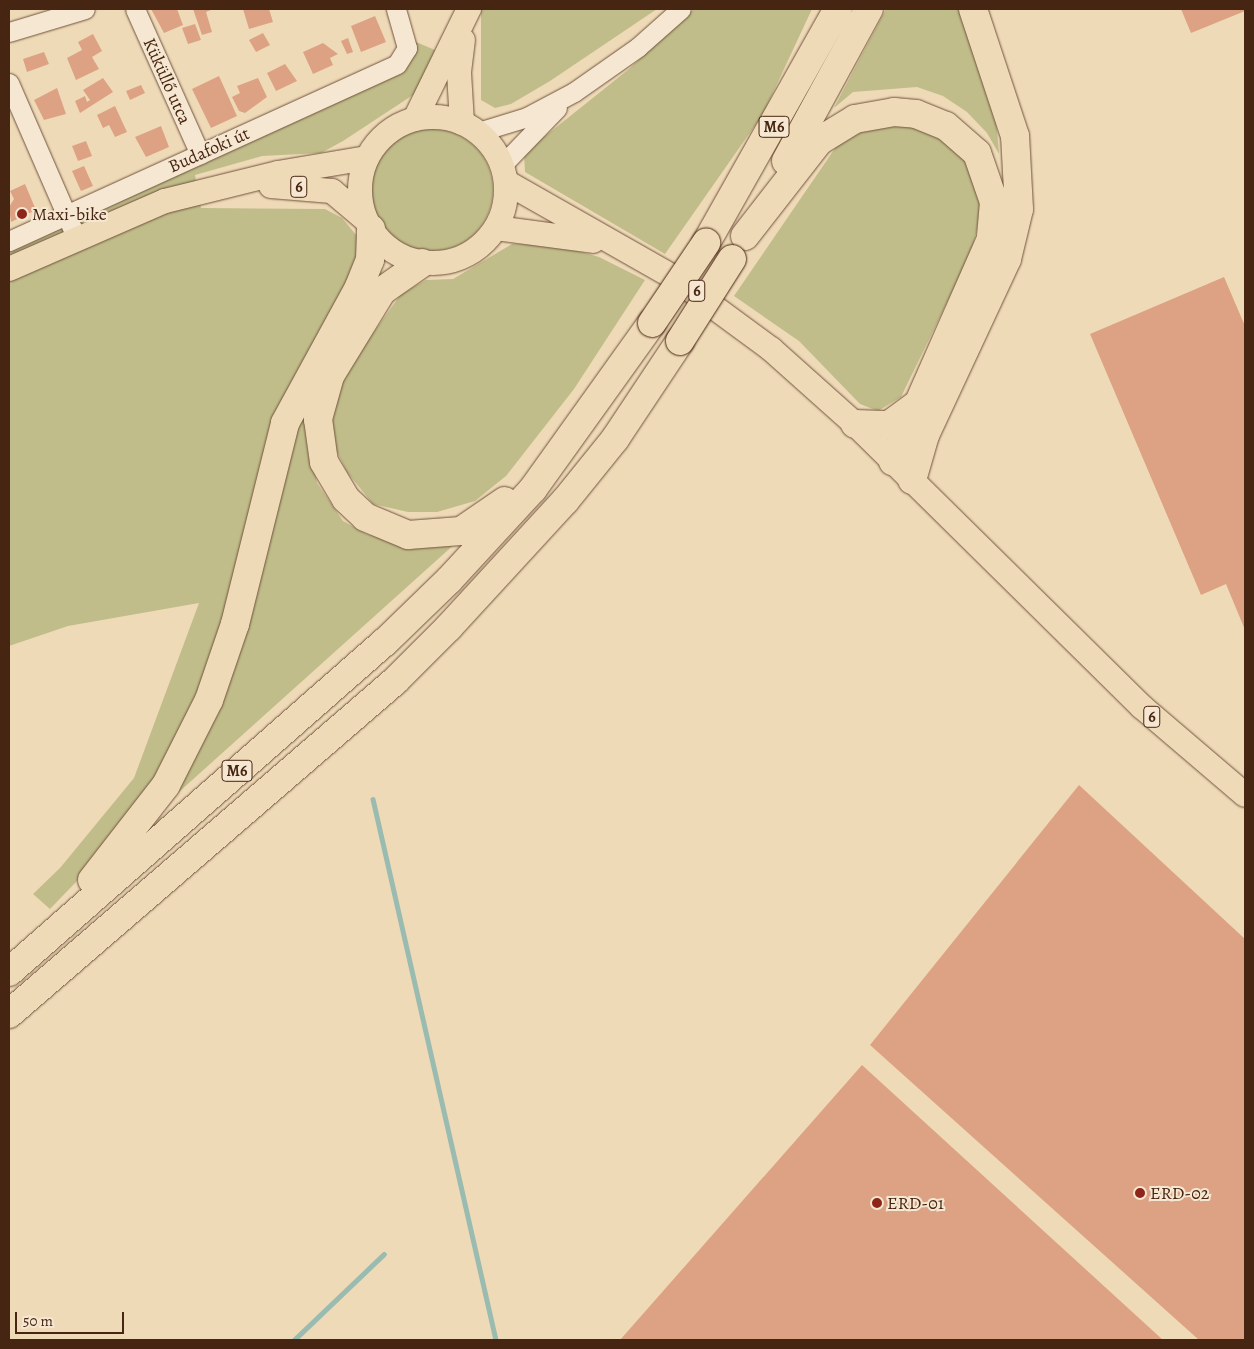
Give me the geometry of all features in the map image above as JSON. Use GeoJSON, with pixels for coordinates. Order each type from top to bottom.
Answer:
{"type":"FeatureCollection","features":[{"type":"Feature","properties":{"kind":"highway","name":"M6"},"geometry":{"type":"LineString","coordinates":[[15,965],[384,643],[496,531],[583,421],[706,242],[838,9]]}},
{"type":"Feature","properties":{"kind":"highway","name":"M6"},"geometry":{"type":"LineString","coordinates":[[9,1014],[394,681],[449,627],[566,501],[614,439],[680,341],[738,248],[869,9]]}},
{"type":"Feature","properties":{"kind":"highway"},"geometry":{"type":"LineString","coordinates":[[912,480],[925,436],[1008,259],[1020,209],[1015,136],[973,9]]}},
{"type":"Feature","properties":{"kind":"highway"},"geometry":{"type":"LineString","coordinates":[[738,248],[810,151],[834,129],[855,119],[894,112],[916,114],[946,126],[969,144],[989,178],[993,228],[979,274],[914,406],[893,461]]}},
{"type":"Feature","properties":{"kind":"highway"},"geometry":{"type":"LineString","coordinates":[[15,965],[135,828],[193,735],[223,665],[285,423],[359,287],[370,260],[368,224]]}},
{"type":"Feature","properties":{"kind":"highway"},"geometry":{"type":"LineString","coordinates":[[422,263],[382,291],[325,388],[318,420],[320,448],[330,474],[354,507],[378,525],[408,535],[460,531],[496,511],[583,421]]}},
{"type":"Feature","properties":{"kind":"highway"},"geometry":{"type":"LineString","coordinates":[[855,424],[889,425],[914,406]]}},
{"type":"Feature","properties":{"kind":"highway"},"geometry":{"type":"LineString","coordinates":[[893,461],[925,436]]}},
{"type":"Feature","properties":{"kind":"main road"},"geometry":{"type":"LineString","coordinates":[[415,119],[467,13]]}},
{"type":"Feature","properties":{"kind":"main road"},"geometry":{"type":"LineString","coordinates":[[368,224],[360,188],[367,158],[382,137],[415,119],[439,117],[470,127],[459,72],[467,13]]}},
{"type":"Feature","properties":{"kind":"main road","name":"6"},"geometry":{"type":"LineString","coordinates":[[470,127],[504,173],[615,245],[673,277],[732,317],[855,424],[1142,707],[1245,795]]}},
{"type":"Feature","properties":{"kind":"main road","name":"Budafoki út"},"geometry":{"type":"LineString","coordinates":[[15,266],[76,237],[165,201],[367,158]]}},
{"type":"Feature","properties":{"kind":"main road"},"geometry":{"type":"LineString","coordinates":[[496,228],[504,173]]}},
{"type":"Feature","properties":{"kind":"main road","name":"Budafoki út"},"geometry":{"type":"LineString","coordinates":[[222,188],[302,187],[332,191],[368,224]]}},
{"type":"Feature","properties":{"kind":"main road","name":"6"},"geometry":{"type":"LineString","coordinates":[[368,224],[392,252],[422,263],[464,256],[496,228],[532,229],[615,245]]}},
{"type":"Feature","properties":{"kind":"street"},"geometry":{"type":"LineString","coordinates":[[9,32],[85,9]]}},
{"type":"Feature","properties":{"kind":"street","name":"Küküllő utca"},"geometry":{"type":"LineString","coordinates":[[135,9],[200,154]]}},
{"type":"Feature","properties":{"kind":"street","name":"Budafoki út"},"geometry":{"type":"LineString","coordinates":[[10,241],[65,214],[320,102],[397,64],[406,54],[396,9]]}},
{"type":"Feature","properties":{"kind":"street"},"geometry":{"type":"LineString","coordinates":[[470,127],[527,117],[574,92],[638,47],[681,9]]}},
{"type":"Feature","properties":{"kind":"street"},"geometry":{"type":"LineString","coordinates":[[9,83],[76,237]]}},
{"type":"Feature","properties":{"kind":"street"},"geometry":{"type":"LineString","coordinates":[[504,173],[574,92]]}},
{"type":"Feature","properties":{"kind":"street"},"geometry":{"type":"LineString","coordinates":[[10,241],[15,266]]}},
{"type":"Feature","properties":{"kind":"shaded area"},"geometry":{"type":"Polygon","coordinates":[[[481,9],[657,9],[550,81],[511,104],[495,108],[481,100],[481,9]]]}},
{"type":"Feature","properties":{"kind":"shaded area"},"geometry":{"type":"Polygon","coordinates":[[[694,9],[812,9],[763,114],[665,254],[525,172],[524,153],[629,69],[694,9]]]}},
{"type":"Feature","properties":{"kind":"shaded area"},"geometry":{"type":"Polygon","coordinates":[[[886,9],[960,9],[996,118],[999,154],[987,133],[967,112],[943,96],[917,87],[853,92],[834,108],[886,9]]]}},
{"type":"Feature","properties":{"kind":"shaded area"},"geometry":{"type":"Polygon","coordinates":[[[416,42],[442,53],[416,93],[343,141],[321,153],[262,156],[195,175],[201,208],[325,209],[342,218],[357,236],[362,254],[256,513],[185,735],[101,856],[50,909],[33,894],[60,868],[134,778],[199,603],[68,626],[9,646],[9,247],[406,65],[416,42]]]}},
{"type":"Feature","properties":{"kind":"shaded area"},"geometry":{"type":"Polygon","coordinates":[[[904,119],[959,149],[977,178],[982,210],[971,253],[901,397],[878,411],[860,404],[799,341],[734,296],[840,141],[875,122],[904,119]]]}},
{"type":"Feature","properties":{"kind":"shaded area"},"geometry":{"type":"Polygon","coordinates":[[[432,129],[444,130],[455,134],[475,147],[488,167],[492,178],[492,202],[488,213],[475,233],[455,246],[444,250],[432,251],[420,250],[409,246],[389,233],[376,213],[372,202],[371,190],[372,178],[376,167],[389,147],[409,134],[420,130],[432,129]]]}},
{"type":"Feature","properties":{"kind":"shaded area"},"geometry":{"type":"Polygon","coordinates":[[[512,244],[557,245],[599,257],[645,280],[574,389],[506,476],[475,501],[437,512],[408,512],[373,504],[347,472],[333,444],[331,403],[354,360],[401,294],[426,280],[453,279],[512,244]]]}},
{"type":"Feature","properties":{"kind":"shaded area"},"geometry":{"type":"Polygon","coordinates":[[[309,397],[307,436],[317,483],[343,521],[366,534],[405,545],[457,542],[160,809],[195,759],[228,677],[283,471],[309,397]]]}},
{"type":"Feature","properties":{"kind":"building"},"geometry":{"type":"Polygon","coordinates":[[[151,9],[177,9],[183,25],[164,33],[151,9]]]}},
{"type":"Feature","properties":{"kind":"building"},"geometry":{"type":"Polygon","coordinates":[[[193,9],[213,9],[206,12],[212,32],[202,35],[193,9]]]}},
{"type":"Feature","properties":{"kind":"building"},"geometry":{"type":"Polygon","coordinates":[[[243,9],[269,9],[273,22],[249,29],[243,9]]]}},
{"type":"Feature","properties":{"kind":"building"},"geometry":{"type":"Polygon","coordinates":[[[1181,9],[1245,9],[1245,11],[1191,33],[1181,9]]]}},
{"type":"Feature","properties":{"kind":"building"},"geometry":{"type":"Polygon","coordinates":[[[375,16],[386,42],[361,52],[351,26],[375,16]]]}},
{"type":"Feature","properties":{"kind":"building"},"geometry":{"type":"Polygon","coordinates":[[[195,24],[201,40],[188,44],[182,28],[195,24]]]}},
{"type":"Feature","properties":{"kind":"building"},"geometry":{"type":"Polygon","coordinates":[[[263,33],[270,45],[256,52],[249,40],[263,33]]]}},
{"type":"Feature","properties":{"kind":"building"},"geometry":{"type":"Polygon","coordinates":[[[93,34],[102,51],[92,57],[99,69],[76,80],[67,58],[82,50],[78,42],[93,34]]]}},
{"type":"Feature","properties":{"kind":"building"},"geometry":{"type":"Polygon","coordinates":[[[348,38],[353,52],[347,54],[341,41],[348,38]]]}},
{"type":"Feature","properties":{"kind":"building"},"geometry":{"type":"Polygon","coordinates":[[[323,43],[338,54],[330,58],[333,65],[313,74],[303,52],[323,43]]]}},
{"type":"Feature","properties":{"kind":"building"},"geometry":{"type":"Polygon","coordinates":[[[44,52],[49,64],[27,72],[23,59],[44,52]]]}},
{"type":"Feature","properties":{"kind":"building"},"geometry":{"type":"Polygon","coordinates":[[[285,64],[297,81],[276,91],[267,73],[285,64]]]}},
{"type":"Feature","properties":{"kind":"building"},"geometry":{"type":"Polygon","coordinates":[[[219,76],[237,116],[211,128],[192,89],[219,76]]]}},
{"type":"Feature","properties":{"kind":"building"},"geometry":{"type":"Polygon","coordinates":[[[103,78],[113,92],[80,113],[75,101],[85,96],[87,102],[90,100],[83,90],[103,78]]]}},
{"type":"Feature","properties":{"kind":"building"},"geometry":{"type":"Polygon","coordinates":[[[258,78],[267,97],[245,113],[239,111],[232,97],[240,93],[237,86],[258,78]]]}},
{"type":"Feature","properties":{"kind":"building"},"geometry":{"type":"Polygon","coordinates":[[[141,85],[145,93],[130,100],[126,91],[141,85]]]}},
{"type":"Feature","properties":{"kind":"building"},"geometry":{"type":"Polygon","coordinates":[[[57,88],[66,114],[44,120],[34,100],[57,88]]]}},
{"type":"Feature","properties":{"kind":"building"},"geometry":{"type":"Polygon","coordinates":[[[115,106],[127,132],[115,137],[109,125],[103,128],[97,115],[115,106]]]}},
{"type":"Feature","properties":{"kind":"building"},"geometry":{"type":"Polygon","coordinates":[[[161,126],[169,147],[146,157],[135,137],[161,126]]]}},
{"type":"Feature","properties":{"kind":"building"},"geometry":{"type":"Polygon","coordinates":[[[86,141],[92,156],[78,161],[72,146],[86,141]]]}},
{"type":"Feature","properties":{"kind":"building"},"geometry":{"type":"Polygon","coordinates":[[[84,166],[93,186],[81,191],[72,171],[84,166]]]}},
{"type":"Feature","properties":{"kind":"building"},"geometry":{"type":"Polygon","coordinates":[[[25,184],[36,210],[11,222],[9,207],[14,199],[10,191],[25,184]]]}},
{"type":"Feature","properties":{"kind":"building"},"geometry":{"type":"Polygon","coordinates":[[[1224,277],[1245,326],[1245,630],[1226,584],[1201,595],[1090,334],[1224,277]]]}},
{"type":"Feature","properties":{"kind":"building","name":"ERD-02"},"geometry":{"type":"Polygon","coordinates":[[[1079,785],[1245,939],[1245,1340],[1199,1340],[870,1045],[1079,785]]]}},
{"type":"Feature","properties":{"kind":"building","name":"ERD-01"},"geometry":{"type":"Polygon","coordinates":[[[862,1065],[1163,1340],[620,1340],[862,1065]]]}},
{"type":"Feature","properties":{"kind":"waterway"},"geometry":{"type":"LineString","coordinates":[[373,799],[496,1340]]}},
{"type":"Feature","properties":{"kind":"waterway"},"geometry":{"type":"LineString","coordinates":[[294,1340],[384,1254]]}},
{"type":"Feature","properties":{"kind":"place","name":"Maxi-bike"},"geometry":{"type":"Point","coordinates":[22,214]}},
{"type":"Feature","properties":{"kind":"place","name":"ERD-02"},"geometry":{"type":"Point","coordinates":[1140,1193]}},
{"type":"Feature","properties":{"kind":"place","name":"ERD-01"},"geometry":{"type":"Point","coordinates":[877,1203]}}]}
